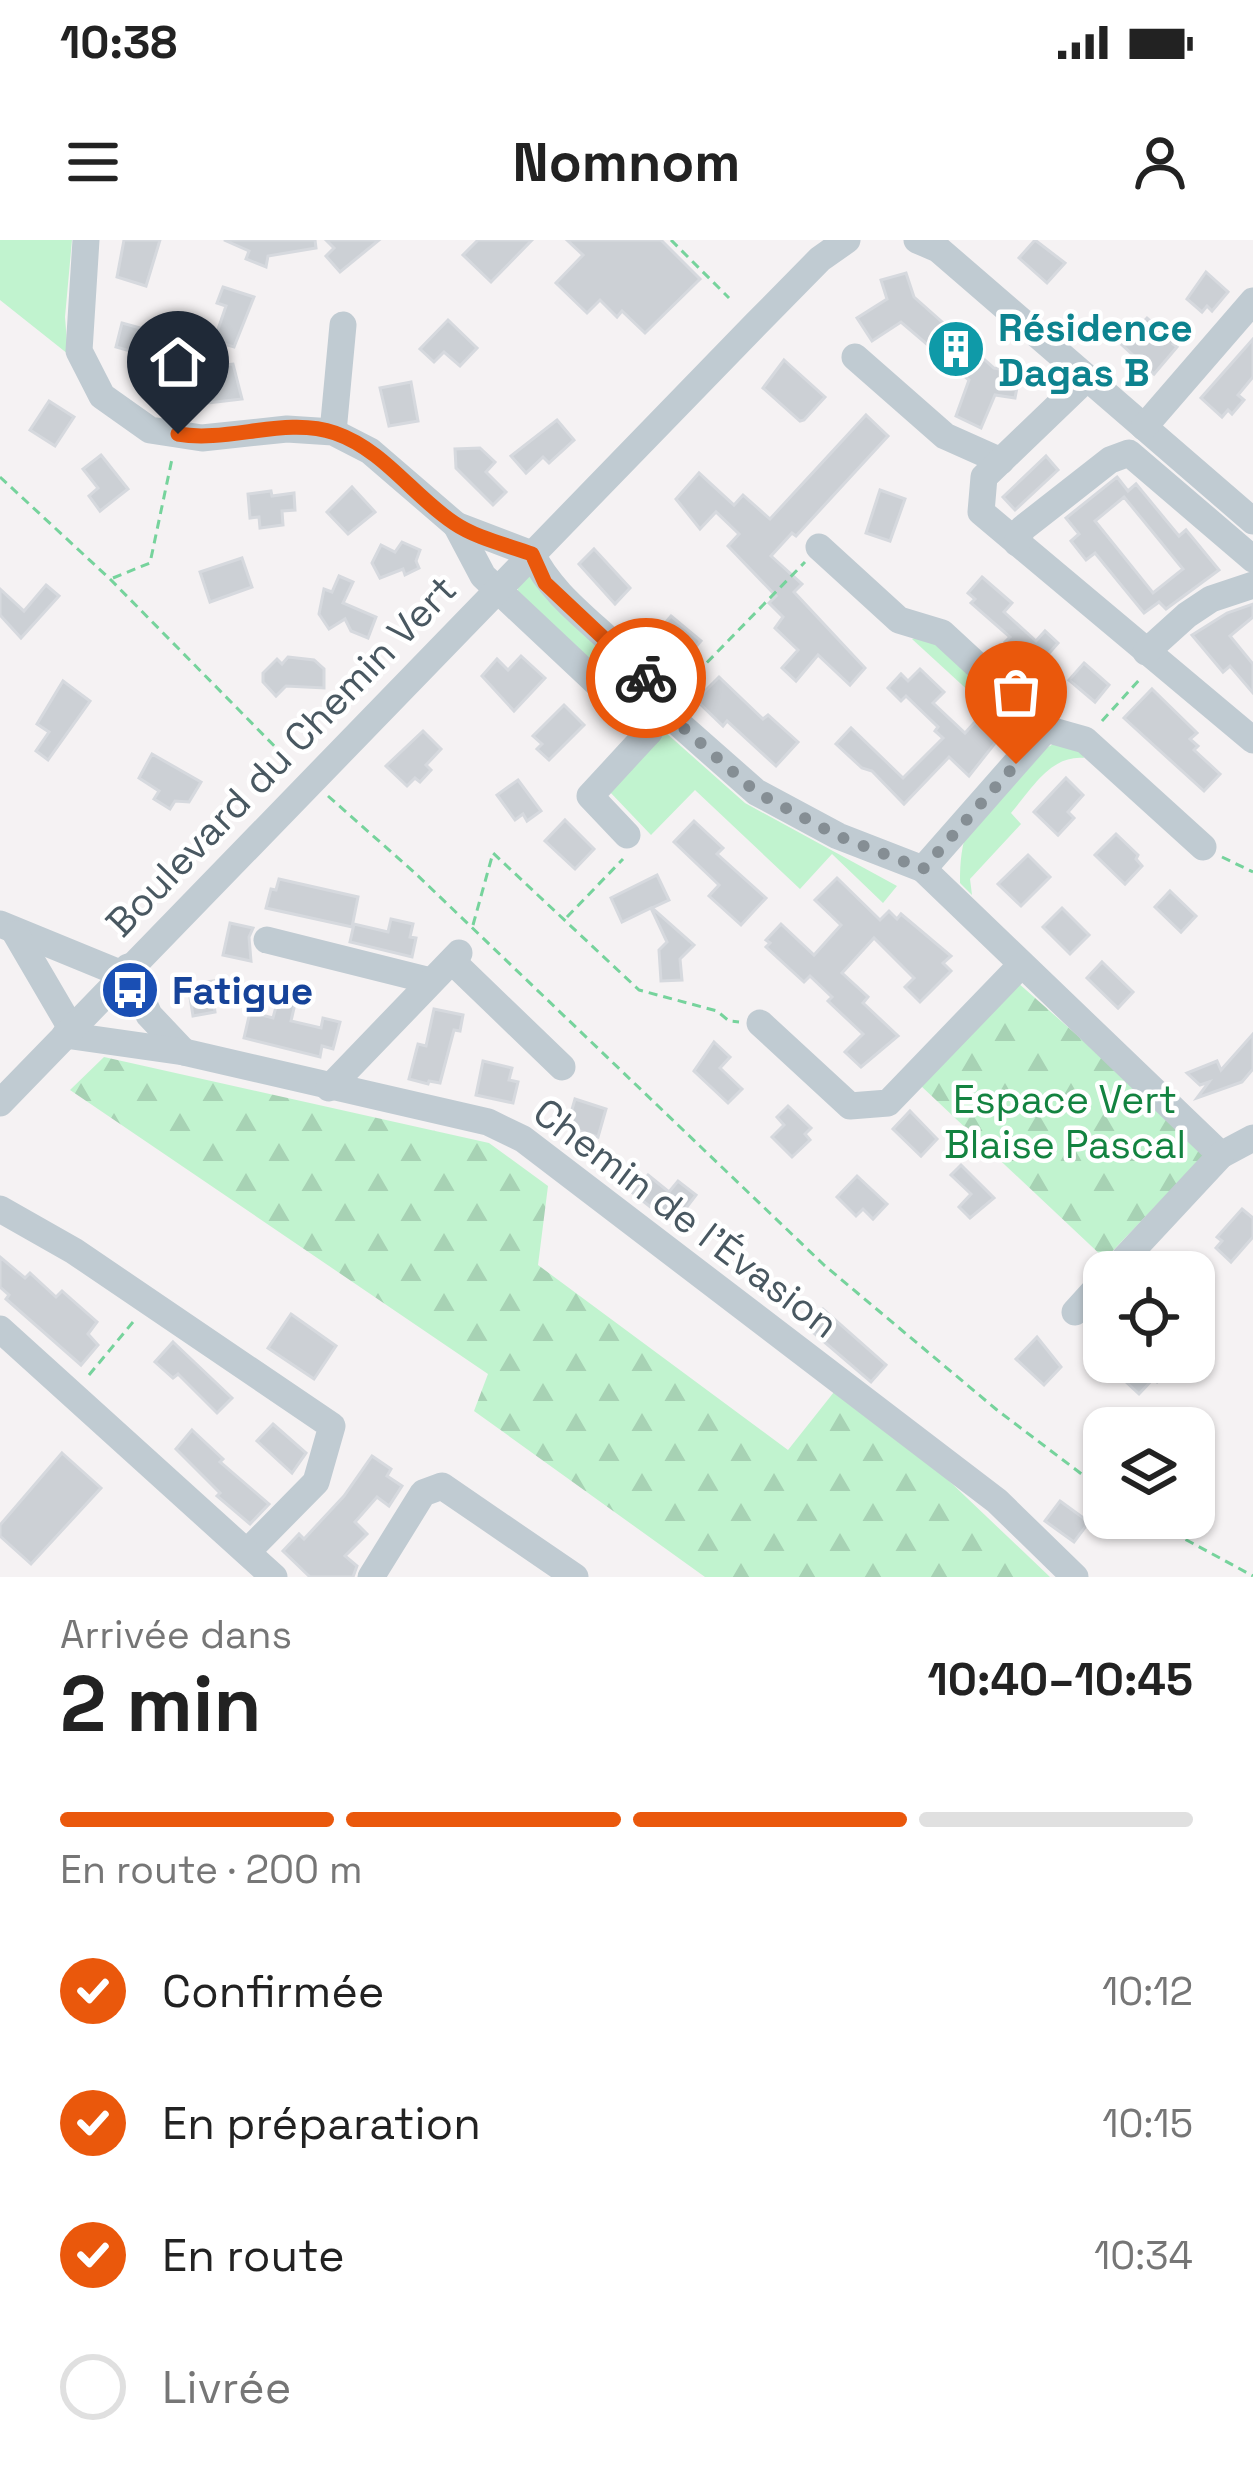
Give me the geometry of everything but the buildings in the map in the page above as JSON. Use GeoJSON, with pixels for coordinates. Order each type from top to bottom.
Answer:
{"type":"FeatureCollection","features":[{"type":"Feature","properties":{"kind":"street"},"geometry":{"type":"LineString","coordinates":[[86,240],[79,351],[102,396],[150,430],[202,438],[287,429],[333,432],[370,451],[456,525],[532,554],[545,583],[652,684],[660,714]]}},
{"type":"Feature","properties":{"kind":"street","name":"Boulevard du Chemin Vert"},"geometry":{"type":"LineString","coordinates":[[0,1103],[125,970],[314,784],[826,249],[848,240]]}},
{"type":"Feature","properties":{"kind":"street"},"geometry":{"type":"LineString","coordinates":[[930,243],[1253,521]]}},
{"type":"Feature","properties":{"kind":"street"},"geometry":{"type":"LineString","coordinates":[[1144,427],[1253,302]]}},
{"type":"Feature","properties":{"kind":"street"},"geometry":{"type":"LineString","coordinates":[[333,432],[343,325]]}},
{"type":"Feature","properties":{"kind":"street"},"geometry":{"type":"LineString","coordinates":[[855,358],[945,436],[1001,461]]}},
{"type":"Feature","properties":{"kind":"street"},"geometry":{"type":"LineString","coordinates":[[1088,378],[984,478],[981,512],[1253,740]]}},
{"type":"Feature","properties":{"kind":"street"},"geometry":{"type":"LineString","coordinates":[[1017,543],[1022,529],[1111,460],[1129,453],[1253,559]]}},
{"type":"Feature","properties":{"kind":"street"},"geometry":{"type":"LineString","coordinates":[[456,525],[483,576],[756,792],[838,836],[923,869],[1220,1155]]}},
{"type":"Feature","properties":{"kind":"street"},"geometry":{"type":"LineString","coordinates":[[819,547],[899,620],[942,633],[1046,729],[1085,740],[1203,847]]}},
{"type":"Feature","properties":{"kind":"street"},"geometry":{"type":"LineString","coordinates":[[1151,657],[1187,615],[1211,599],[1253,585]]}},
{"type":"Feature","properties":{"kind":"street"},"geometry":{"type":"LineString","coordinates":[[627,835],[590,796],[660,714]]}},
{"type":"Feature","properties":{"kind":"street"},"geometry":{"type":"LineString","coordinates":[[923,869],[1046,729]]}},
{"type":"Feature","properties":{"kind":"street"},"geometry":{"type":"LineString","coordinates":[[8,929],[125,970],[149,1015],[184,1052]]}},
{"type":"Feature","properties":{"kind":"street"},"geometry":{"type":"LineString","coordinates":[[8,929],[68,1032]]}},
{"type":"Feature","properties":{"kind":"street"},"geometry":{"type":"LineString","coordinates":[[267,940],[431,981]]}},
{"type":"Feature","properties":{"kind":"street"},"geometry":{"type":"LineString","coordinates":[[329,1088],[461,948],[562,1067]]}},
{"type":"Feature","properties":{"kind":"street"},"geometry":{"type":"LineString","coordinates":[[760,1024],[850,1106],[888,1103],[1020,966]]}},
{"type":"Feature","properties":{"kind":"street","name":"Chemin de l'Évasion"},"geometry":{"type":"LineString","coordinates":[[68,1032],[184,1052],[488,1122],[523,1139],[997,1501],[1075,1577]]}},
{"type":"Feature","properties":{"kind":"street"},"geometry":{"type":"LineString","coordinates":[[1131,1251],[1220,1155],[1253,1138]]}},
{"type":"Feature","properties":{"kind":"street"},"geometry":{"type":"LineString","coordinates":[[0,1209],[74,1251],[332,1426],[316,1482],[248,1552]]}},
{"type":"Feature","properties":{"kind":"street"},"geometry":{"type":"LineString","coordinates":[[1075,1312],[1083,1303]]}},
{"type":"Feature","properties":{"kind":"street"},"geometry":{"type":"LineString","coordinates":[[0,1328],[274,1577]]}},
{"type":"Feature","properties":{"kind":"street"},"geometry":{"type":"LineString","coordinates":[[371,1577],[423,1493],[442,1486],[575,1577]]}},
{"type":"Feature","properties":{"kind":"path"},"geometry":{"type":"LineString","coordinates":[[670,240],[729,298]]}},
{"type":"Feature","properties":{"kind":"path"},"geometry":{"type":"LineString","coordinates":[[110,579],[150,563],[178,434]]}},
{"type":"Feature","properties":{"kind":"path"},"geometry":{"type":"LineString","coordinates":[[0,476],[314,784],[461,948],[824,1265],[997,1410],[1083,1475]]}},
{"type":"Feature","properties":{"kind":"path"},"geometry":{"type":"LineString","coordinates":[[660,714],[819,547]]}},
{"type":"Feature","properties":{"kind":"path"},"geometry":{"type":"LineString","coordinates":[[1085,740],[1151,657]]}},
{"type":"Feature","properties":{"kind":"path"},"geometry":{"type":"LineString","coordinates":[[566,918],[628,854],[627,835]]}},
{"type":"Feature","properties":{"kind":"path"},"geometry":{"type":"LineString","coordinates":[[1203,847],[1253,872]]}},
{"type":"Feature","properties":{"kind":"path"},"geometry":{"type":"LineString","coordinates":[[461,948],[494,853],[639,990],[717,1011],[729,1021],[760,1024]]}},
{"type":"Feature","properties":{"kind":"path"},"geometry":{"type":"LineString","coordinates":[[73,1394],[150,1303]]}},
{"type":"Feature","properties":{"kind":"path"},"geometry":{"type":"LineString","coordinates":[[1185,1539],[1253,1576]]}},
{"type":"Feature","properties":{"kind":"green space"},"geometry":{"type":"Polygon","coordinates":[[[0,240],[72,240],[65,317],[68,354],[0,300],[0,240]]]}},
{"type":"Feature","properties":{"kind":"green space"},"geometry":{"type":"Polygon","coordinates":[[[530,571],[616,661],[647,703],[639,710],[517,595],[519,583],[530,571]]]}},
{"type":"Feature","properties":{"kind":"green space"},"geometry":{"type":"Polygon","coordinates":[[[924,635],[947,647],[1027,729],[1021,739],[912,639],[924,635]]]}},
{"type":"Feature","properties":{"kind":"green space"},"geometry":{"type":"Polygon","coordinates":[[[665,732],[745,803],[897,886],[883,903],[832,854],[800,889],[695,790],[651,835],[609,791],[665,732]]]}},
{"type":"Feature","properties":{"kind":"green space"},"geometry":{"type":"Polygon","coordinates":[[[1053,744],[1079,746],[1084,758],[1051,768],[1026,794],[1011,813],[1021,824],[970,879],[972,895],[960,883],[970,826],[1008,781],[1053,744]]]}},
{"type":"Feature","properties":{"kind":"green space","name":"Espace Vert Blaise Pascal"},"geometry":{"type":"Polygon","coordinates":[[[1017,982],[1208,1151],[1113,1251],[1096,1251],[920,1085],[1017,982]]]}},
{"type":"Feature","properties":{"kind":"green space"},"geometry":{"type":"Polygon","coordinates":[[[104,1057],[489,1143],[548,1186],[538,1265],[788,1450],[834,1392],[945,1477],[1050,1577],[705,1577],[474,1411],[488,1374],[70,1090],[104,1057]]]}},
{"type":"Feature","properties":{"kind":"way so far"},"geometry":{"type":"LineString","coordinates":[[646,678],[662,709],[756,792],[838,836],[923,869],[1016,764]]}},
{"type":"Feature","properties":{"kind":"place","name":"Résidence Dagas B"},"geometry":{"type":"Point","coordinates":[956,349]}},
{"type":"Feature","properties":{"kind":"place","name":"Fatigue"},"geometry":{"type":"Point","coordinates":[130,990]}},
{"type":"Feature","properties":{"kind":"route"},"geometry":{"type":"LineString","coordinates":[[178,434],[202,438],[287,429],[333,432],[370,451],[456,525],[532,554],[545,583],[646,678]]}}]}
